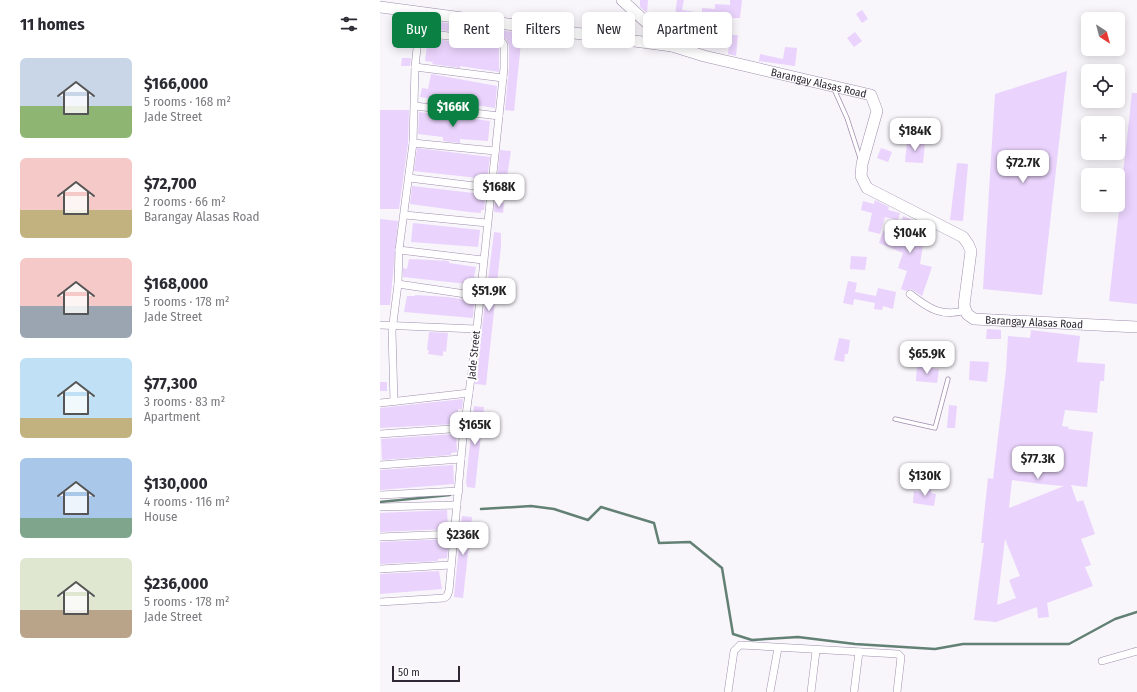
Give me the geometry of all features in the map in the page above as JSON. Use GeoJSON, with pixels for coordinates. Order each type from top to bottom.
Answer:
{"type":"FeatureCollection","features":[{"type":"Feature","properties":{"kind":"street"},"geometry":{"type":"LineString","coordinates":[[622,0],[643,19]]}},
{"type":"Feature","properties":{"kind":"street","name":"Barangay Alasas Road"},"geometry":{"type":"LineString","coordinates":[[380,7],[643,42]]}},
{"type":"Feature","properties":{"kind":"street","name":"Jade Street"},"geometry":{"type":"LineString","coordinates":[[380,602],[444,598],[447,596],[503,78],[504,45],[503,43],[423,33],[418,38],[415,67]]}},
{"type":"Feature","properties":{"kind":"street","name":"Barangay Alasas Road"},"geometry":{"type":"LineString","coordinates":[[678,48],[704,56],[871,95],[877,111],[862,164],[861,176],[867,188],[963,238],[968,244],[971,251],[964,305],[967,314],[974,319],[1137,327]]}},
{"type":"Feature","properties":{"kind":"street"},"geometry":{"type":"LineString","coordinates":[[394,402],[392,326],[398,284],[399,250],[405,215],[413,143],[415,67],[503,78]]}},
{"type":"Feature","properties":{"kind":"street"},"geometry":{"type":"LineString","coordinates":[[415,106],[498,116]]}},
{"type":"Feature","properties":{"kind":"street"},"geometry":{"type":"LineString","coordinates":[[413,143],[495,151]]}},
{"type":"Feature","properties":{"kind":"street"},"geometry":{"type":"LineString","coordinates":[[408,178],[491,188]]}},
{"type":"Feature","properties":{"kind":"street"},"geometry":{"type":"LineString","coordinates":[[405,215],[487,223]]}},
{"type":"Feature","properties":{"kind":"street"},"geometry":{"type":"LineString","coordinates":[[399,250],[483,260]]}},
{"type":"Feature","properties":{"kind":"street"},"geometry":{"type":"LineString","coordinates":[[398,284],[479,296]]}},
{"type":"Feature","properties":{"kind":"street"},"geometry":{"type":"LineString","coordinates":[[910,294],[929,308],[942,312],[955,314],[966,310]]}},
{"type":"Feature","properties":{"kind":"street"},"geometry":{"type":"LineString","coordinates":[[380,325],[476,329]]}},
{"type":"Feature","properties":{"kind":"street"},"geometry":{"type":"LineString","coordinates":[[380,403],[470,393]]}},
{"type":"Feature","properties":{"kind":"street"},"geometry":{"type":"LineString","coordinates":[[380,434],[464,428]]}},
{"type":"Feature","properties":{"kind":"street"},"geometry":{"type":"LineString","coordinates":[[380,464],[461,459]]}},
{"type":"Feature","properties":{"kind":"street"},"geometry":{"type":"LineString","coordinates":[[380,495],[459,491]]}},
{"type":"Feature","properties":{"kind":"street"},"geometry":{"type":"LineString","coordinates":[[380,507],[457,504]]}},
{"type":"Feature","properties":{"kind":"street"},"geometry":{"type":"LineString","coordinates":[[380,537],[454,534]]}},
{"type":"Feature","properties":{"kind":"street"},"geometry":{"type":"LineString","coordinates":[[380,569],[451,565]]}},
{"type":"Feature","properties":{"kind":"street"},"geometry":{"type":"LineString","coordinates":[[728,692],[734,651],[736,647],[740,646],[816,651],[892,653],[901,657],[897,692]]}},
{"type":"Feature","properties":{"kind":"street"},"geometry":{"type":"LineString","coordinates":[[770,692],[778,648]]}},
{"type":"Feature","properties":{"kind":"street"},"geometry":{"type":"LineString","coordinates":[[811,692],[816,651]]}},
{"type":"Feature","properties":{"kind":"street"},"geometry":{"type":"LineString","coordinates":[[1102,661],[1137,651]]}},
{"type":"Feature","properties":{"kind":"street"},"geometry":{"type":"LineString","coordinates":[[854,692],[859,652]]}},
{"type":"Feature","properties":{"kind":"lane"},"geometry":{"type":"LineString","coordinates":[[832,86],[847,118],[862,164]]}},
{"type":"Feature","properties":{"kind":"lane"},"geometry":{"type":"LineString","coordinates":[[895,419],[935,428],[948,379]]}},
{"type":"Feature","properties":{"kind":"building"},"geometry":{"type":"Polygon","coordinates":[[[640,0],[648,0],[647,12],[640,7],[640,0]]]}},
{"type":"Feature","properties":{"kind":"building"},"geometry":{"type":"Polygon","coordinates":[[[677,0],[684,0],[682,10],[695,12],[676,12],[677,0]]]}},
{"type":"Feature","properties":{"kind":"building"},"geometry":{"type":"Polygon","coordinates":[[[730,0],[742,0],[740,18],[732,18],[732,12],[702,12],[702,8],[715,9],[715,4],[730,5],[730,0]]]}},
{"type":"Feature","properties":{"kind":"building"},"geometry":{"type":"Polygon","coordinates":[[[862,10],[868,19],[862,23],[856,14],[862,10]]]}},
{"type":"Feature","properties":{"kind":"building"},"geometry":{"type":"Polygon","coordinates":[[[441,22],[449,23],[449,31],[441,30],[441,22]]]}},
{"type":"Feature","properties":{"kind":"building"},"geometry":{"type":"Polygon","coordinates":[[[504,31],[512,32],[512,48],[520,48],[514,111],[505,110],[509,68],[509,45],[506,39],[504,39],[504,31]]]}},
{"type":"Feature","properties":{"kind":"building"},"geometry":{"type":"Polygon","coordinates":[[[855,32],[862,41],[854,47],[847,38],[855,32]]]}},
{"type":"Feature","properties":{"kind":"building"},"geometry":{"type":"Polygon","coordinates":[[[732,35],[738,35],[736,56],[728,54],[729,48],[732,48],[732,35]]]}},
{"type":"Feature","properties":{"kind":"building"},"geometry":{"type":"Polygon","coordinates":[[[441,40],[449,41],[449,48],[499,48],[499,72],[460,66],[460,68],[432,64],[433,62],[425,61],[427,48],[441,48],[441,40]]]}},
{"type":"Feature","properties":{"kind":"building"},"geometry":{"type":"Polygon","coordinates":[[[785,47],[797,48],[795,66],[759,61],[760,54],[783,59],[785,47]]]}},
{"type":"Feature","properties":{"kind":"building"},"geometry":{"type":"Polygon","coordinates":[[[402,58],[411,58],[410,66],[401,66],[402,58]]]}},
{"type":"Feature","properties":{"kind":"building"},"geometry":{"type":"Polygon","coordinates":[[[1067,71],[1042,295],[983,289],[995,94],[1067,71]]]}},
{"type":"Feature","properties":{"kind":"building"},"geometry":{"type":"Polygon","coordinates":[[[431,74],[497,86],[495,108],[420,97],[422,88],[428,89],[431,74]]]}},
{"type":"Feature","properties":{"kind":"building"},"geometry":{"type":"Polygon","coordinates":[[[1132,93],[1137,93],[1137,304],[1109,301],[1119,212],[1125,212],[1125,168],[1124,168],[1132,93]]]}},
{"type":"Feature","properties":{"kind":"building"},"geometry":{"type":"Polygon","coordinates":[[[380,110],[409,110],[408,143],[399,209],[380,209],[380,110]]]}},
{"type":"Feature","properties":{"kind":"building"},"geometry":{"type":"Polygon","coordinates":[[[419,112],[490,121],[488,141],[460,139],[460,143],[443,141],[443,137],[418,134],[419,112]]]}},
{"type":"Feature","properties":{"kind":"building"},"geometry":{"type":"Polygon","coordinates":[[[907,142],[925,143],[923,163],[905,162],[907,142]]]}},
{"type":"Feature","properties":{"kind":"building"},"geometry":{"type":"Polygon","coordinates":[[[417,148],[490,157],[487,179],[414,171],[417,148]]]}},
{"type":"Feature","properties":{"kind":"building"},"geometry":{"type":"Polygon","coordinates":[[[881,148],[892,152],[888,162],[877,158],[881,148]]]}},
{"type":"Feature","properties":{"kind":"building"},"geometry":{"type":"Polygon","coordinates":[[[500,150],[511,151],[506,182],[497,181],[500,150]]]}},
{"type":"Feature","properties":{"kind":"building"},"geometry":{"type":"Polygon","coordinates":[[[957,163],[968,164],[963,221],[950,220],[957,163]]]}},
{"type":"Feature","properties":{"kind":"building"},"geometry":{"type":"Polygon","coordinates":[[[412,186],[482,194],[482,200],[485,201],[484,210],[481,210],[481,213],[410,204],[412,186]]]}},
{"type":"Feature","properties":{"kind":"building"},"geometry":{"type":"Polygon","coordinates":[[[875,200],[889,207],[888,210],[900,213],[898,220],[885,217],[880,234],[868,231],[872,213],[861,210],[863,201],[874,204],[875,200]]]}},
{"type":"Feature","properties":{"kind":"building"},"geometry":{"type":"Polygon","coordinates":[[[495,202],[504,203],[503,213],[494,212],[495,202]]]}},
{"type":"Feature","properties":{"kind":"building"},"geometry":{"type":"Polygon","coordinates":[[[903,216],[915,221],[915,224],[926,226],[920,264],[932,267],[922,296],[911,289],[906,291],[901,289],[907,271],[898,268],[903,253],[879,243],[883,231],[899,236],[903,216]]]}},
{"type":"Feature","properties":{"kind":"building"},"geometry":{"type":"Polygon","coordinates":[[[380,219],[398,221],[390,305],[380,305],[380,219]]]}},
{"type":"Feature","properties":{"kind":"building"},"geometry":{"type":"Polygon","coordinates":[[[413,223],[480,230],[478,247],[411,242],[413,223]]]}},
{"type":"Feature","properties":{"kind":"building"},"geometry":{"type":"Polygon","coordinates":[[[494,232],[501,233],[501,246],[486,385],[475,384],[494,232]]]}},
{"type":"Feature","properties":{"kind":"building"},"geometry":{"type":"Polygon","coordinates":[[[851,256],[867,257],[865,270],[850,269],[851,256]]]}},
{"type":"Feature","properties":{"kind":"building"},"geometry":{"type":"Polygon","coordinates":[[[409,259],[449,261],[449,263],[476,267],[474,277],[477,278],[476,285],[403,277],[403,268],[407,269],[409,259]]]}},
{"type":"Feature","properties":{"kind":"building"},"geometry":{"type":"Polygon","coordinates":[[[848,281],[857,283],[855,292],[876,296],[878,288],[896,292],[893,309],[883,306],[882,310],[874,309],[875,303],[854,299],[853,305],[843,303],[848,281]]]}},
{"type":"Feature","properties":{"kind":"building"},"geometry":{"type":"Polygon","coordinates":[[[407,296],[448,297],[473,301],[473,318],[404,312],[407,296]]]}},
{"type":"Feature","properties":{"kind":"building"},"geometry":{"type":"Polygon","coordinates":[[[987,329],[1001,330],[1001,339],[986,339],[987,329]]]}},
{"type":"Feature","properties":{"kind":"building"},"geometry":{"type":"Polygon","coordinates":[[[1031,330],[1080,336],[1077,362],[1105,364],[1104,381],[1100,381],[1097,413],[1065,410],[1062,426],[1069,427],[1068,429],[1093,432],[1087,487],[1071,485],[1077,502],[1083,500],[1095,534],[1081,539],[1091,565],[1085,567],[1093,586],[1047,603],[1049,617],[1038,618],[1037,607],[996,622],[974,620],[984,543],[981,543],[988,478],[993,479],[1006,370],[1008,336],[1030,338],[1031,330]],[[1012,480],[1009,508],[1064,486],[1041,484],[1012,480]],[[1005,539],[997,605],[1016,598],[1009,580],[1020,576],[1005,539]]]}},
{"type":"Feature","properties":{"kind":"building"},"geometry":{"type":"Polygon","coordinates":[[[429,332],[448,333],[446,352],[443,351],[443,356],[428,354],[429,332]]]}},
{"type":"Feature","properties":{"kind":"building"},"geometry":{"type":"Polygon","coordinates":[[[839,338],[850,340],[848,354],[845,354],[844,362],[834,360],[839,338]]]}},
{"type":"Feature","properties":{"kind":"building"},"geometry":{"type":"Polygon","coordinates":[[[970,361],[989,362],[987,382],[969,380],[970,361]]]}},
{"type":"Feature","properties":{"kind":"building"},"geometry":{"type":"Polygon","coordinates":[[[917,366],[939,369],[937,383],[916,381],[917,366]]]}},
{"type":"Feature","properties":{"kind":"building"},"geometry":{"type":"Polygon","coordinates":[[[380,382],[387,382],[387,391],[380,391],[380,382]]]}},
{"type":"Feature","properties":{"kind":"building"},"geometry":{"type":"Polygon","coordinates":[[[463,399],[462,409],[458,409],[459,419],[454,420],[455,424],[380,428],[380,408],[463,399]]]}},
{"type":"Feature","properties":{"kind":"building"},"geometry":{"type":"Polygon","coordinates":[[[949,405],[957,406],[955,428],[947,428],[949,405]]]}},
{"type":"Feature","properties":{"kind":"building"},"geometry":{"type":"Polygon","coordinates":[[[474,406],[484,407],[475,488],[467,487],[466,482],[474,406]]]}},
{"type":"Feature","properties":{"kind":"building"},"geometry":{"type":"Polygon","coordinates":[[[456,434],[457,452],[451,453],[451,455],[382,460],[381,439],[456,434]]]}},
{"type":"Feature","properties":{"kind":"building"},"geometry":{"type":"Polygon","coordinates":[[[453,465],[454,484],[380,490],[380,470],[453,465]]]}},
{"type":"Feature","properties":{"kind":"building"},"geometry":{"type":"Polygon","coordinates":[[[923,485],[932,486],[931,493],[936,494],[934,506],[913,503],[914,491],[922,492],[923,485]]]}},
{"type":"Feature","properties":{"kind":"building"},"geometry":{"type":"Polygon","coordinates":[[[447,510],[448,529],[380,532],[380,513],[447,510]]]}},
{"type":"Feature","properties":{"kind":"building"},"geometry":{"type":"Polygon","coordinates":[[[462,516],[472,517],[463,598],[454,597],[462,516]]]}},
{"type":"Feature","properties":{"kind":"building"},"geometry":{"type":"Polygon","coordinates":[[[449,539],[447,558],[438,559],[438,561],[380,564],[380,542],[449,539]]]}},
{"type":"Feature","properties":{"kind":"building"},"geometry":{"type":"Polygon","coordinates":[[[439,571],[442,589],[380,594],[380,574],[439,571]]]}},
{"type":"Feature","properties":{"kind":"waterway"},"geometry":{"type":"LineString","coordinates":[[380,502],[450,495]]}},
{"type":"Feature","properties":{"kind":"waterway"},"geometry":{"type":"LineString","coordinates":[[481,509],[531,506],[554,509],[588,520],[601,507],[654,523],[659,543],[690,542],[722,568],[733,634],[752,640],[798,637],[855,644],[935,649],[963,644],[1069,644],[1115,619],[1137,612]]}}]}
